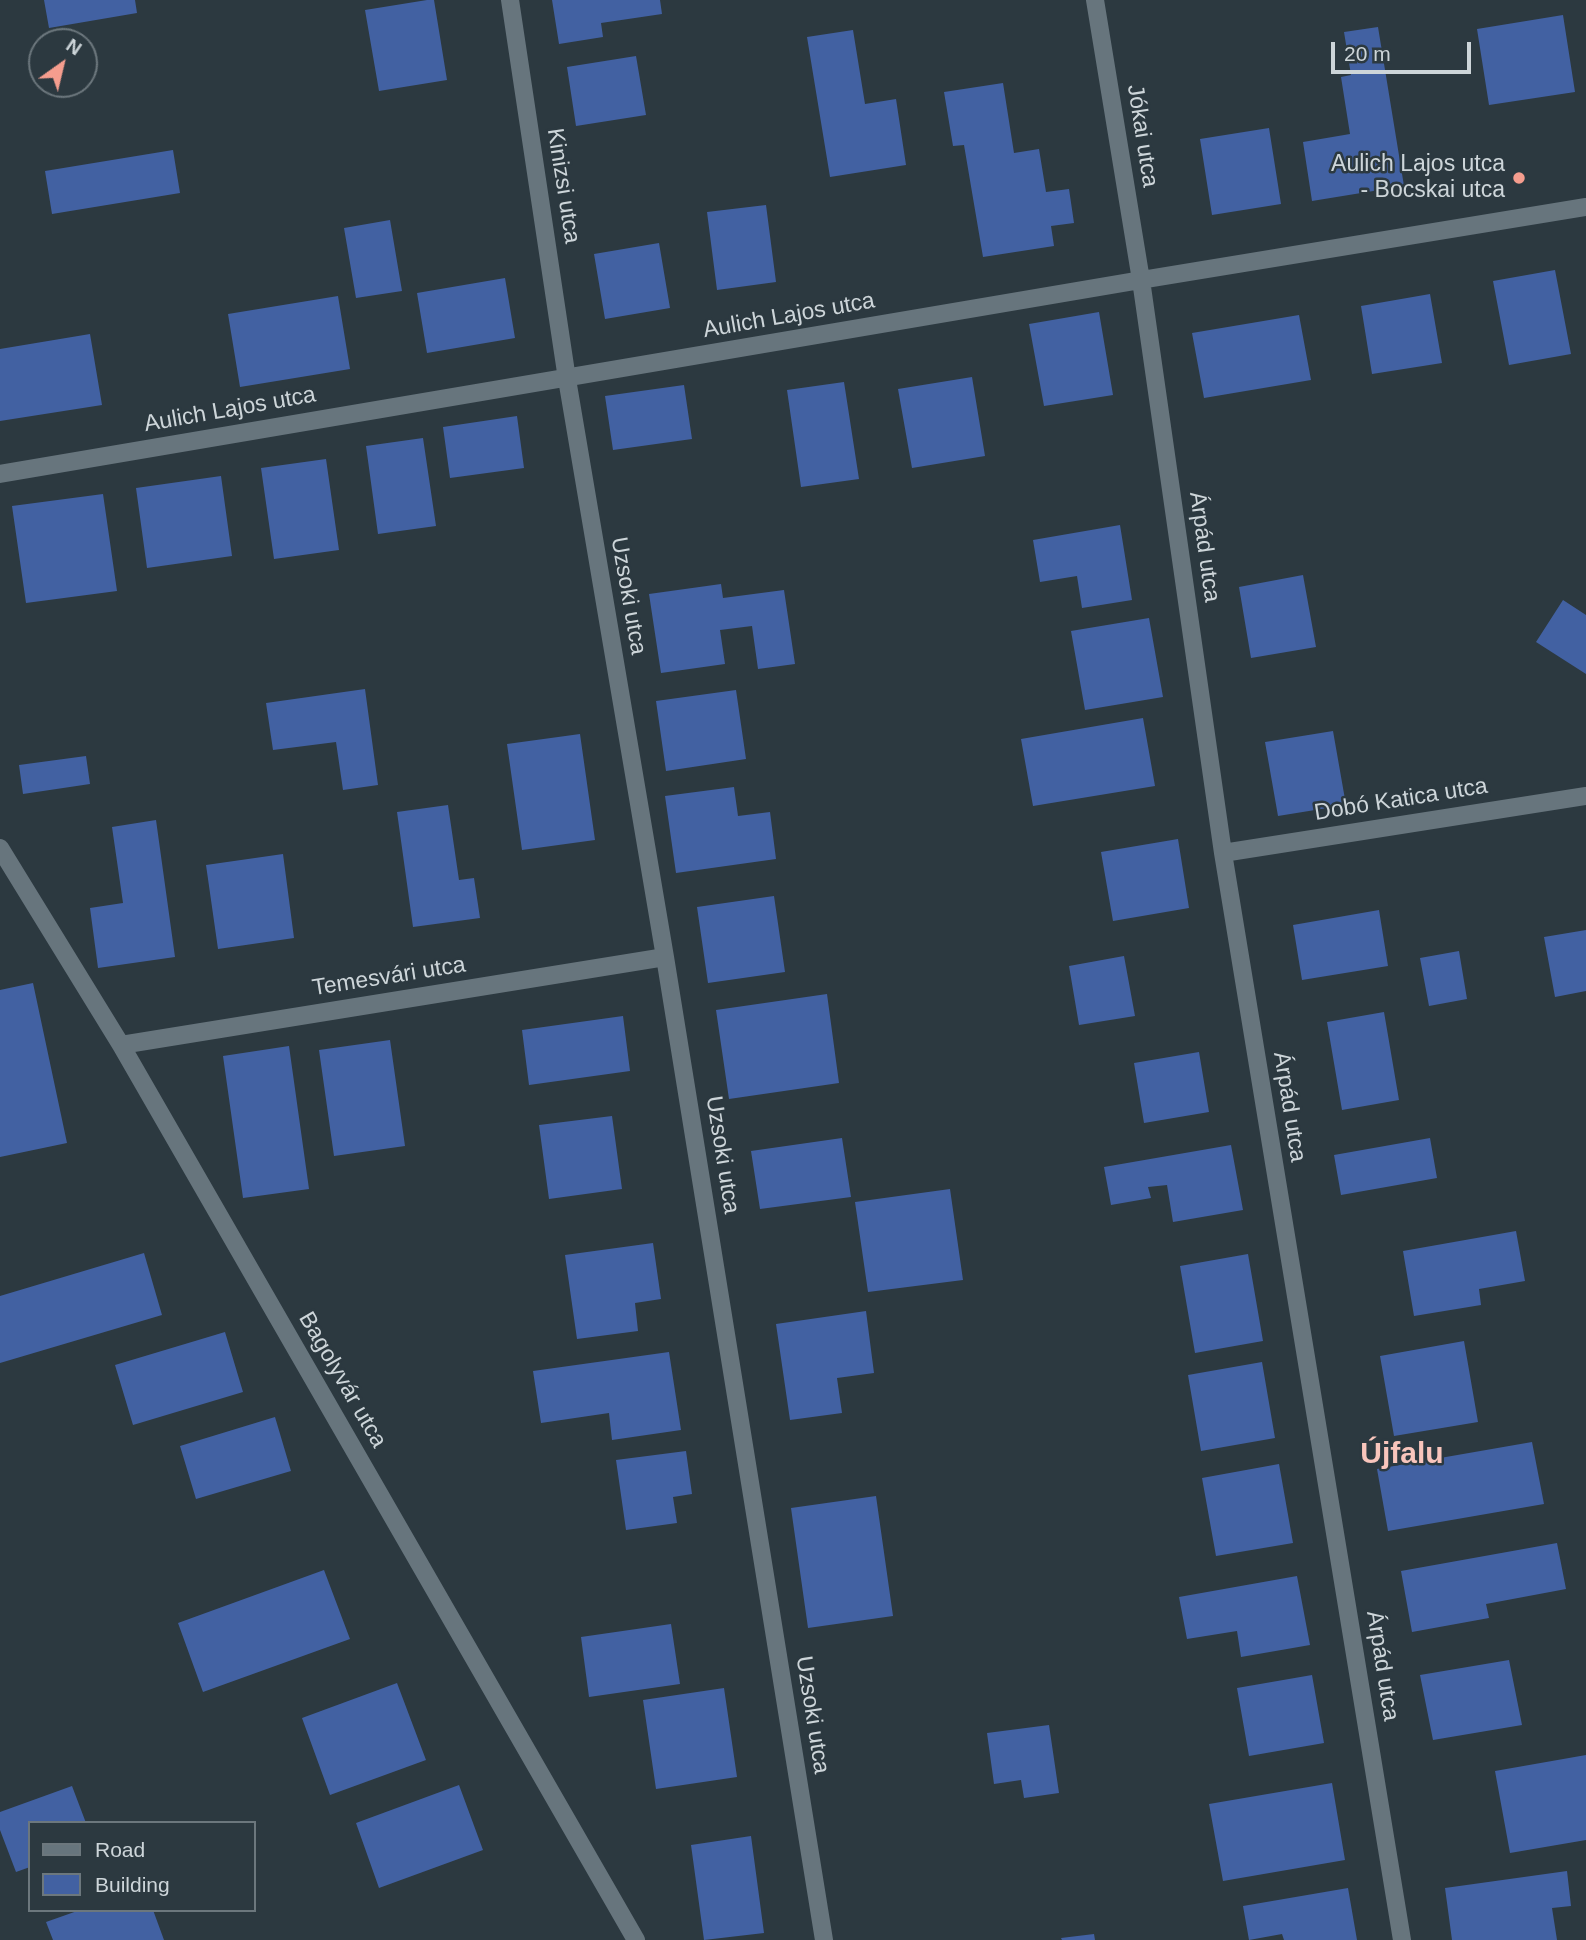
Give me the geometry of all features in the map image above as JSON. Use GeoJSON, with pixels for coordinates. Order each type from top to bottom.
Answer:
{"type":"FeatureCollection","features":[{"type":"Feature","properties":{"kind":"street","name":"Kinizsi utca"},"geometry":{"type":"LineString","coordinates":[[510,0],[567,379]]}},
{"type":"Feature","properties":{"kind":"street","name":"Jókai utca"},"geometry":{"type":"LineString","coordinates":[[1095,0],[1141,280]]}},
{"type":"Feature","properties":{"kind":"street","name":"Aulich Lajos utca"},"geometry":{"type":"LineString","coordinates":[[0,474],[1586,207]]}},
{"type":"Feature","properties":{"kind":"street","name":"Árpád utca"},"geometry":{"type":"LineString","coordinates":[[1141,280],[1223,853],[1402,1940]]}},
{"type":"Feature","properties":{"kind":"street","name":"Uzsoki utca"},"geometry":{"type":"LineString","coordinates":[[567,379],[665,957],[824,1940]]}},
{"type":"Feature","properties":{"kind":"street","name":"Dobó Katica utca"},"geometry":{"type":"LineString","coordinates":[[1223,853],[1586,796]]}},
{"type":"Feature","properties":{"kind":"street","name":"Bagolyvár utca"},"geometry":{"type":"LineString","coordinates":[[0,848],[121,1045],[636,1940]]}},
{"type":"Feature","properties":{"kind":"street","name":"Temesvári utca"},"geometry":{"type":"LineString","coordinates":[[121,1045],[665,957]]}},
{"type":"Feature","properties":{"kind":"building"},"geometry":{"type":"Polygon","coordinates":[[[44,0],[135,0],[137,13],[49,28],[44,0]]]}},
{"type":"Feature","properties":{"kind":"building"},"geometry":{"type":"Polygon","coordinates":[[[434,0],[447,80],[379,91],[365,10],[434,0]]]}},
{"type":"Feature","properties":{"kind":"building"},"geometry":{"type":"Polygon","coordinates":[[[552,0],[660,0],[662,14],[601,23],[603,37],[559,44],[552,0]]]}},
{"type":"Feature","properties":{"kind":"building"},"geometry":{"type":"Polygon","coordinates":[[[1563,15],[1575,92],[1489,105],[1477,29],[1563,15]]]}},
{"type":"Feature","properties":{"kind":"building"},"geometry":{"type":"Polygon","coordinates":[[[1378,27],[1404,186],[1312,201],[1303,142],[1350,134],[1341,77],[1351,75],[1344,32],[1378,27]]]}},
{"type":"Feature","properties":{"kind":"building"},"geometry":{"type":"Polygon","coordinates":[[[853,30],[865,104],[896,99],[906,165],[830,177],[807,37],[853,30]]]}},
{"type":"Feature","properties":{"kind":"building"},"geometry":{"type":"Polygon","coordinates":[[[636,56],[646,115],[576,126],[567,67],[636,56]]]}},
{"type":"Feature","properties":{"kind":"building"},"geometry":{"type":"Polygon","coordinates":[[[1003,83],[1014,153],[1039,149],[1046,192],[1069,189],[1074,223],[1051,226],[1054,246],[983,257],[964,145],[953,146],[944,92],[1003,83]]]}},
{"type":"Feature","properties":{"kind":"building"},"geometry":{"type":"Polygon","coordinates":[[[1269,128],[1281,204],[1212,215],[1200,139],[1269,128]]]}},
{"type":"Feature","properties":{"kind":"building"},"geometry":{"type":"Polygon","coordinates":[[[173,150],[180,193],[52,214],[45,171],[173,150]]]}},
{"type":"Feature","properties":{"kind":"building"},"geometry":{"type":"Polygon","coordinates":[[[766,205],[776,282],[717,290],[707,212],[766,205]]]}},
{"type":"Feature","properties":{"kind":"building"},"geometry":{"type":"Polygon","coordinates":[[[390,220],[402,291],[356,298],[344,228],[390,220]]]}},
{"type":"Feature","properties":{"kind":"building"},"geometry":{"type":"Polygon","coordinates":[[[659,243],[670,308],[605,319],[594,254],[659,243]]]}},
{"type":"Feature","properties":{"kind":"building"},"geometry":{"type":"Polygon","coordinates":[[[1555,270],[1571,354],[1509,365],[1493,281],[1555,270]]]}},
{"type":"Feature","properties":{"kind":"building"},"geometry":{"type":"Polygon","coordinates":[[[505,278],[515,338],[427,353],[417,293],[505,278]]]}},
{"type":"Feature","properties":{"kind":"building"},"geometry":{"type":"Polygon","coordinates":[[[1430,294],[1442,363],[1372,374],[1361,306],[1430,294]]]}},
{"type":"Feature","properties":{"kind":"building"},"geometry":{"type":"Polygon","coordinates":[[[338,296],[350,369],[240,387],[228,314],[338,296]]]}},
{"type":"Feature","properties":{"kind":"building"},"geometry":{"type":"Polygon","coordinates":[[[1099,312],[1113,395],[1044,406],[1029,324],[1099,312]]]}},
{"type":"Feature","properties":{"kind":"building"},"geometry":{"type":"Polygon","coordinates":[[[1299,315],[1311,380],[1204,398],[1192,333],[1299,315]]]}},
{"type":"Feature","properties":{"kind":"building"},"geometry":{"type":"Polygon","coordinates":[[[90,334],[102,405],[0,421],[0,349],[90,334]]]}},
{"type":"Feature","properties":{"kind":"building"},"geometry":{"type":"Polygon","coordinates":[[[972,377],[985,456],[912,468],[898,389],[972,377]]]}},
{"type":"Feature","properties":{"kind":"building"},"geometry":{"type":"Polygon","coordinates":[[[844,382],[859,479],[801,487],[787,390],[844,382]]]}},
{"type":"Feature","properties":{"kind":"building"},"geometry":{"type":"Polygon","coordinates":[[[684,385],[692,439],[613,450],[605,396],[684,385]]]}},
{"type":"Feature","properties":{"kind":"building"},"geometry":{"type":"Polygon","coordinates":[[[517,416],[524,468],[450,478],[443,427],[517,416]]]}},
{"type":"Feature","properties":{"kind":"building"},"geometry":{"type":"Polygon","coordinates":[[[423,438],[436,526],[378,534],[366,446],[423,438]]]}},
{"type":"Feature","properties":{"kind":"building"},"geometry":{"type":"Polygon","coordinates":[[[326,459],[339,550],[274,559],[261,468],[326,459]]]}},
{"type":"Feature","properties":{"kind":"building"},"geometry":{"type":"Polygon","coordinates":[[[221,476],[232,556],[147,568],[136,488],[221,476]]]}},
{"type":"Feature","properties":{"kind":"building"},"geometry":{"type":"Polygon","coordinates":[[[103,494],[117,591],[26,603],[12,506],[103,494]]]}},
{"type":"Feature","properties":{"kind":"building"},"geometry":{"type":"Polygon","coordinates":[[[1120,525],[1132,600],[1082,608],[1077,576],[1040,582],[1033,540],[1120,525]]]}},
{"type":"Feature","properties":{"kind":"building"},"geometry":{"type":"Polygon","coordinates":[[[1303,575],[1316,647],[1251,658],[1239,587],[1303,575]]]}},
{"type":"Feature","properties":{"kind":"building"},"geometry":{"type":"Polygon","coordinates":[[[721,584],[723,598],[784,590],[795,664],[758,669],[752,626],[720,630],[725,664],[661,673],[649,594],[721,584]]]}},
{"type":"Feature","properties":{"kind":"building"},"geometry":{"type":"Polygon","coordinates":[[[1563,600],[1586,615],[1586,674],[1536,642],[1563,600]]]}},
{"type":"Feature","properties":{"kind":"building"},"geometry":{"type":"Polygon","coordinates":[[[1149,618],[1163,697],[1085,710],[1071,631],[1149,618]]]}},
{"type":"Feature","properties":{"kind":"building"},"geometry":{"type":"Polygon","coordinates":[[[365,689],[378,785],[343,790],[336,742],[273,750],[266,703],[365,689]]]}},
{"type":"Feature","properties":{"kind":"building"},"geometry":{"type":"Polygon","coordinates":[[[736,690],[746,759],[666,771],[656,701],[736,690]]]}},
{"type":"Feature","properties":{"kind":"building"},"geometry":{"type":"Polygon","coordinates":[[[1143,718],[1155,786],[1033,806],[1021,739],[1143,718]]]}},
{"type":"Feature","properties":{"kind":"building"},"geometry":{"type":"Polygon","coordinates":[[[1333,731],[1346,805],[1278,816],[1265,742],[1333,731]]]}},
{"type":"Feature","properties":{"kind":"building"},"geometry":{"type":"Polygon","coordinates":[[[580,734],[595,840],[522,850],[507,744],[580,734]]]}},
{"type":"Feature","properties":{"kind":"building"},"geometry":{"type":"Polygon","coordinates":[[[86,756],[90,784],[23,794],[19,765],[86,756]]]}},
{"type":"Feature","properties":{"kind":"building"},"geometry":{"type":"Polygon","coordinates":[[[734,787],[738,816],[770,812],[776,859],[676,873],[665,796],[734,787]]]}},
{"type":"Feature","properties":{"kind":"building"},"geometry":{"type":"Polygon","coordinates":[[[448,805],[459,880],[474,878],[480,918],[413,927],[397,812],[448,805]]]}},
{"type":"Feature","properties":{"kind":"building"},"geometry":{"type":"Polygon","coordinates":[[[156,820],[175,957],[98,968],[90,908],[123,903],[112,827],[156,820]]]}},
{"type":"Feature","properties":{"kind":"building"},"geometry":{"type":"Polygon","coordinates":[[[1178,839],[1189,908],[1113,921],[1101,852],[1178,839]]]}},
{"type":"Feature","properties":{"kind":"building"},"geometry":{"type":"Polygon","coordinates":[[[283,854],[294,938],[218,949],[206,865],[283,854]]]}},
{"type":"Feature","properties":{"kind":"building"},"geometry":{"type":"Polygon","coordinates":[[[774,896],[785,972],[708,983],[697,907],[774,896]]]}},
{"type":"Feature","properties":{"kind":"building"},"geometry":{"type":"Polygon","coordinates":[[[1379,910],[1388,966],[1302,980],[1293,925],[1379,910]]]}},
{"type":"Feature","properties":{"kind":"building"},"geometry":{"type":"Polygon","coordinates":[[[1586,930],[1586,991],[1555,997],[1544,937],[1586,930]]]}},
{"type":"Feature","properties":{"kind":"building"},"geometry":{"type":"Polygon","coordinates":[[[1459,951],[1467,999],[1429,1006],[1420,958],[1459,951]]]}},
{"type":"Feature","properties":{"kind":"building"},"geometry":{"type":"Polygon","coordinates":[[[1124,956],[1135,1016],[1079,1025],[1069,966],[1124,956]]]}},
{"type":"Feature","properties":{"kind":"building"},"geometry":{"type":"Polygon","coordinates":[[[33,983],[67,1143],[0,1157],[0,990],[33,983]]]}},
{"type":"Feature","properties":{"kind":"building"},"geometry":{"type":"Polygon","coordinates":[[[827,994],[839,1083],[729,1099],[716,1010],[827,994]]]}},
{"type":"Feature","properties":{"kind":"building"},"geometry":{"type":"Polygon","coordinates":[[[1384,1012],[1399,1100],[1342,1110],[1327,1022],[1384,1012]]]}},
{"type":"Feature","properties":{"kind":"building"},"geometry":{"type":"Polygon","coordinates":[[[623,1016],[630,1071],[529,1085],[522,1030],[623,1016]]]}},
{"type":"Feature","properties":{"kind":"building"},"geometry":{"type":"Polygon","coordinates":[[[390,1040],[405,1146],[334,1156],[319,1050],[390,1040]]]}},
{"type":"Feature","properties":{"kind":"building"},"geometry":{"type":"Polygon","coordinates":[[[289,1046],[309,1189],[243,1198],[223,1056],[289,1046]]]}},
{"type":"Feature","properties":{"kind":"building"},"geometry":{"type":"Polygon","coordinates":[[[1199,1052],[1209,1112],[1144,1123],[1134,1063],[1199,1052]]]}},
{"type":"Feature","properties":{"kind":"building"},"geometry":{"type":"Polygon","coordinates":[[[612,1116],[622,1189],[549,1199],[539,1125],[612,1116]]]}},
{"type":"Feature","properties":{"kind":"building"},"geometry":{"type":"Polygon","coordinates":[[[842,1138],[851,1197],[760,1209],[751,1151],[842,1138]]]}},
{"type":"Feature","properties":{"kind":"building"},"geometry":{"type":"Polygon","coordinates":[[[1430,1138],[1437,1178],[1341,1195],[1334,1155],[1430,1138]]]}},
{"type":"Feature","properties":{"kind":"building"},"geometry":{"type":"Polygon","coordinates":[[[1231,1145],[1243,1210],[1173,1222],[1167,1185],[1148,1187],[1151,1198],[1111,1205],[1104,1167],[1231,1145]]]}},
{"type":"Feature","properties":{"kind":"building"},"geometry":{"type":"Polygon","coordinates":[[[950,1189],[963,1280],[868,1292],[855,1202],[950,1189]]]}},
{"type":"Feature","properties":{"kind":"building"},"geometry":{"type":"Polygon","coordinates":[[[1516,1231],[1525,1281],[1479,1289],[1481,1305],[1414,1316],[1403,1251],[1516,1231]]]}},
{"type":"Feature","properties":{"kind":"building"},"geometry":{"type":"Polygon","coordinates":[[[653,1243],[661,1299],[635,1303],[638,1331],[577,1339],[565,1255],[653,1243]]]}},
{"type":"Feature","properties":{"kind":"building"},"geometry":{"type":"Polygon","coordinates":[[[144,1253],[162,1315],[0,1363],[0,1296],[144,1253]]]}},
{"type":"Feature","properties":{"kind":"building"},"geometry":{"type":"Polygon","coordinates":[[[1248,1254],[1263,1341],[1195,1353],[1180,1266],[1248,1254]]]}},
{"type":"Feature","properties":{"kind":"building"},"geometry":{"type":"Polygon","coordinates":[[[866,1311],[874,1373],[837,1378],[842,1413],[790,1420],[776,1324],[866,1311]]]}},
{"type":"Feature","properties":{"kind":"building"},"geometry":{"type":"Polygon","coordinates":[[[225,1332],[243,1392],[133,1425],[115,1365],[225,1332]]]}},
{"type":"Feature","properties":{"kind":"building"},"geometry":{"type":"Polygon","coordinates":[[[1464,1341],[1478,1422],[1394,1436],[1380,1356],[1464,1341]]]}},
{"type":"Feature","properties":{"kind":"building"},"geometry":{"type":"Polygon","coordinates":[[[669,1352],[681,1430],[612,1440],[609,1413],[541,1423],[533,1371],[669,1352]]]}},
{"type":"Feature","properties":{"kind":"building"},"geometry":{"type":"Polygon","coordinates":[[[1262,1362],[1275,1438],[1201,1451],[1188,1375],[1262,1362]]]}},
{"type":"Feature","properties":{"kind":"building"},"geometry":{"type":"Polygon","coordinates":[[[275,1417],[291,1471],[196,1499],[180,1446],[275,1417]]]}},
{"type":"Feature","properties":{"kind":"building"},"geometry":{"type":"Polygon","coordinates":[[[1532,1442],[1544,1504],[1388,1531],[1377,1469],[1532,1442]]]}},
{"type":"Feature","properties":{"kind":"building"},"geometry":{"type":"Polygon","coordinates":[[[686,1451],[692,1494],[673,1497],[677,1523],[626,1530],[616,1460],[686,1451]]]}},
{"type":"Feature","properties":{"kind":"building"},"geometry":{"type":"Polygon","coordinates":[[[1279,1464],[1293,1543],[1216,1556],[1202,1478],[1279,1464]]]}},
{"type":"Feature","properties":{"kind":"building"},"geometry":{"type":"Polygon","coordinates":[[[876,1496],[893,1616],[808,1628],[791,1508],[876,1496]]]}},
{"type":"Feature","properties":{"kind":"building"},"geometry":{"type":"Polygon","coordinates":[[[1557,1543],[1566,1589],[1486,1604],[1489,1618],[1412,1632],[1401,1571],[1557,1543]]]}},
{"type":"Feature","properties":{"kind":"building"},"geometry":{"type":"Polygon","coordinates":[[[324,1570],[350,1639],[203,1692],[178,1623],[324,1570]]]}},
{"type":"Feature","properties":{"kind":"building"},"geometry":{"type":"Polygon","coordinates":[[[1297,1576],[1310,1645],[1241,1657],[1237,1631],[1187,1639],[1179,1597],[1297,1576]]]}},
{"type":"Feature","properties":{"kind":"building"},"geometry":{"type":"Polygon","coordinates":[[[671,1624],[680,1684],[589,1697],[581,1637],[671,1624]]]}},
{"type":"Feature","properties":{"kind":"building"},"geometry":{"type":"Polygon","coordinates":[[[1509,1660],[1522,1725],[1433,1740],[1420,1675],[1509,1660]]]}},
{"type":"Feature","properties":{"kind":"building"},"geometry":{"type":"Polygon","coordinates":[[[1312,1675],[1324,1743],[1249,1756],[1237,1688],[1312,1675]]]}},
{"type":"Feature","properties":{"kind":"building"},"geometry":{"type":"Polygon","coordinates":[[[397,1683],[426,1760],[330,1795],[302,1718],[397,1683]]]}},
{"type":"Feature","properties":{"kind":"building"},"geometry":{"type":"Polygon","coordinates":[[[724,1688],[737,1777],[656,1789],[643,1700],[724,1688]]]}},
{"type":"Feature","properties":{"kind":"building"},"geometry":{"type":"Polygon","coordinates":[[[1049,1725],[1059,1793],[1024,1798],[1021,1780],[994,1784],[987,1733],[1049,1725]]]}},
{"type":"Feature","properties":{"kind":"building"},"geometry":{"type":"Polygon","coordinates":[[[1586,1755],[1586,1840],[1510,1853],[1495,1771],[1586,1755]]]}},
{"type":"Feature","properties":{"kind":"building"},"geometry":{"type":"Polygon","coordinates":[[[1332,1783],[1345,1860],[1223,1881],[1209,1804],[1332,1783]]]}},
{"type":"Feature","properties":{"kind":"building"},"geometry":{"type":"Polygon","coordinates":[[[459,1785],[483,1850],[379,1888],[356,1823],[459,1785]]]}},
{"type":"Feature","properties":{"kind":"building"},"geometry":{"type":"Polygon","coordinates":[[[72,1786],[85,1821],[28,1821],[28,1868],[16,1872],[0,1830],[0,1812],[72,1786]]]}},
{"type":"Feature","properties":{"kind":"building"},"geometry":{"type":"Polygon","coordinates":[[[751,1836],[764,1933],[704,1940],[691,1845],[751,1836]]]}},
{"type":"Feature","properties":{"kind":"building"},"geometry":{"type":"Polygon","coordinates":[[[1567,1871],[1571,1906],[1552,1908],[1557,1940],[1452,1940],[1445,1888],[1567,1871]]]}},
{"type":"Feature","properties":{"kind":"building"},"geometry":{"type":"Polygon","coordinates":[[[1348,1888],[1357,1940],[1284,1940],[1282,1934],[1249,1940],[1243,1906],[1348,1888]]]}},
{"type":"Feature","properties":{"kind":"building"},"geometry":{"type":"Polygon","coordinates":[[[74,1912],[154,1912],[164,1940],[53,1940],[46,1922],[74,1912]]]}},
{"type":"Feature","properties":{"kind":"building"},"geometry":{"type":"Polygon","coordinates":[[[1094,1934],[1095,1940],[1061,1938],[1094,1934]]]}},
{"type":"Feature","properties":{"kind":"place","name":"Aulich Lajos utca - Bocskai utca"},"geometry":{"type":"Point","coordinates":[1519,178]}},
{"type":"Feature","properties":{"kind":"district","name":"Újfalu"},"geometry":{"type":"Point","coordinates":[1402,1455]}}]}
